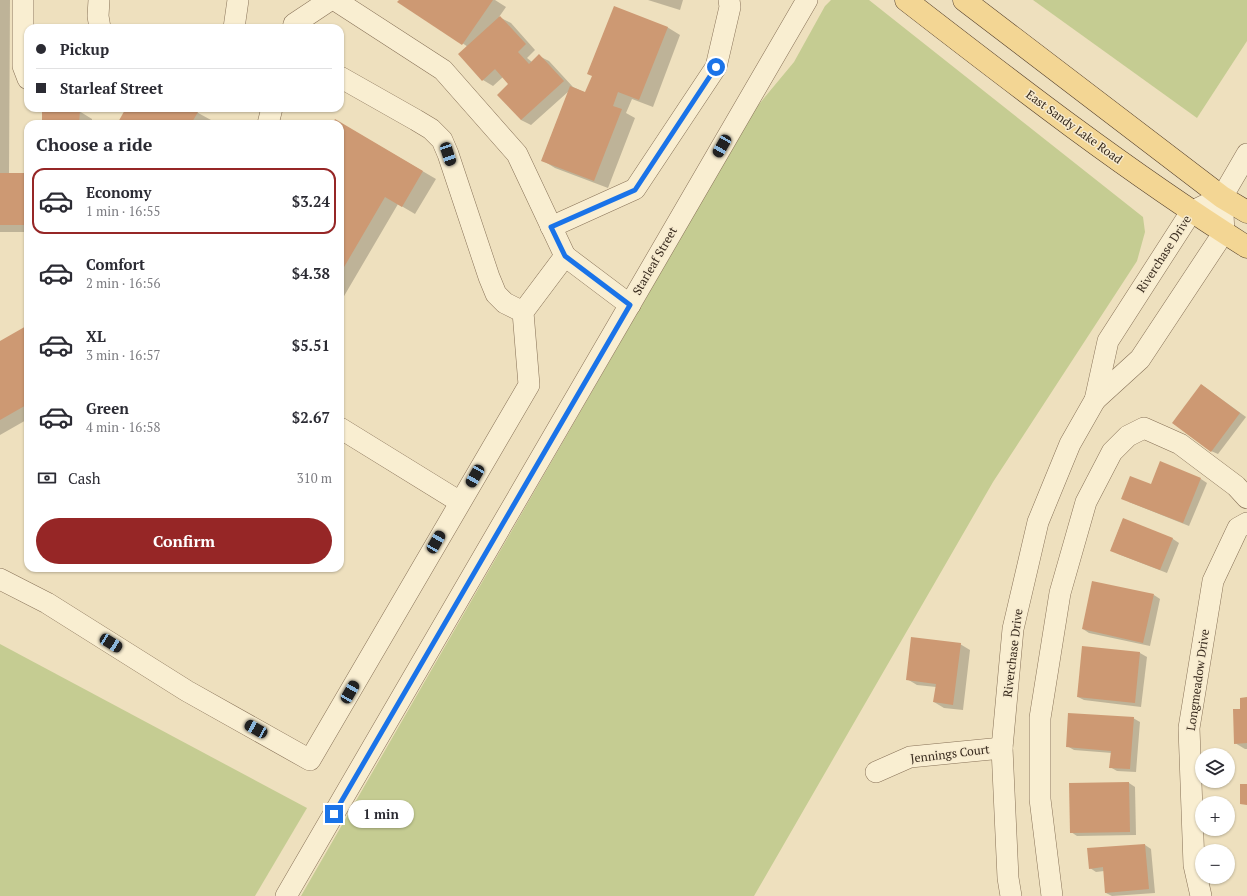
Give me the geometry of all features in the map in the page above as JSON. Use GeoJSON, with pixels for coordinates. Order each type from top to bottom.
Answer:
{"type":"FeatureCollection","features":[{"type":"Feature","properties":{"kind":"main road","name":"East Sandy Lake Road"},"geometry":{"type":"LineString","coordinates":[[906,0],[1031,96],[1191,212],[1247,247]]}},
{"type":"Feature","properties":{"kind":"main road"},"geometry":{"type":"LineString","coordinates":[[964,0],[1222,198],[1247,212]]}},
{"type":"Feature","properties":{"kind":"street"},"geometry":{"type":"LineString","coordinates":[[23,0],[24,69]]}},
{"type":"Feature","properties":{"kind":"street"},"geometry":{"type":"LineString","coordinates":[[99,0],[98,16],[99,24]]}},
{"type":"Feature","properties":{"kind":"street"},"geometry":{"type":"LineString","coordinates":[[235,24],[238,0]]}},
{"type":"Feature","properties":{"kind":"street"},"geometry":{"type":"LineString","coordinates":[[294,24],[330,0]]}},
{"type":"Feature","properties":{"kind":"street"},"geometry":{"type":"LineString","coordinates":[[336,0],[443,70],[517,154],[565,256],[630,305]]}},
{"type":"Feature","properties":{"kind":"street"},"geometry":{"type":"LineString","coordinates":[[551,227],[635,190],[716,67],[730,7],[729,0]]}},
{"type":"Feature","properties":{"kind":"street","name":"Starleaf Street"},"geometry":{"type":"LineString","coordinates":[[286,896],[807,0]]}},
{"type":"Feature","properties":{"kind":"street"},"geometry":{"type":"LineString","coordinates":[[344,79],[416,120],[431,130],[442,140],[496,294],[505,302],[523,312]]}},
{"type":"Feature","properties":{"kind":"street"},"geometry":{"type":"LineString","coordinates":[[1224,232],[1222,198],[1247,154]]}},
{"type":"Feature","properties":{"kind":"street","name":"Riverchase Drive"},"geometry":{"type":"LineString","coordinates":[[1011,896],[1008,878],[1002,748],[1013,629],[1038,522],[1070,444],[1095,400],[1108,341],[1191,212],[1222,198]]}},
{"type":"Feature","properties":{"kind":"street","name":"Riverchase Drive"},"geometry":{"type":"LineString","coordinates":[[1095,400],[1140,359],[1224,232]]}},
{"type":"Feature","properties":{"kind":"street"},"geometry":{"type":"LineString","coordinates":[[0,579],[47,603],[187,691],[310,760],[529,384],[523,312],[565,256]]}},
{"type":"Feature","properties":{"kind":"street"},"geometry":{"type":"LineString","coordinates":[[1052,896],[1040,799],[1040,718],[1060,593],[1086,502],[1112,452],[1128,436],[1144,428],[1180,444],[1236,486],[1247,498]]}},
{"type":"Feature","properties":{"kind":"street"},"geometry":{"type":"LineString","coordinates":[[344,430],[460,502]]}},
{"type":"Feature","properties":{"kind":"street","name":"Longmeadow Drive"},"geometry":{"type":"LineString","coordinates":[[1201,896],[1194,865],[1189,728],[1212,581],[1238,528],[1247,523]]}},
{"type":"Feature","properties":{"kind":"street","name":"Jennings Court"},"geometry":{"type":"LineString","coordinates":[[876,772],[910,757],[1002,748]]}},
{"type":"Feature","properties":{"kind":"green space"},"geometry":{"type":"Polygon","coordinates":[[[831,0],[869,0],[1143,217],[1145,232],[1137,261],[993,482],[754,896],[301,896],[755,109],[794,62],[825,6],[831,0]]]}},
{"type":"Feature","properties":{"kind":"green space"},"geometry":{"type":"Polygon","coordinates":[[[1033,0],[1247,0],[1247,41],[1197,118],[1033,0]]]}},
{"type":"Feature","properties":{"kind":"green space"},"geometry":{"type":"Polygon","coordinates":[[[0,644],[307,808],[255,896],[0,896],[0,644]]]}},
{"type":"Feature","properties":{"kind":"building"},"geometry":{"type":"Polygon","coordinates":[[[399,0],[493,0],[462,45],[397,2],[399,0]]]}},
{"type":"Feature","properties":{"kind":"building"},"geometry":{"type":"Polygon","coordinates":[[[614,6],[668,27],[639,100],[618,92],[613,106],[622,109],[594,181],[541,161],[570,86],[585,92],[592,76],[587,74],[614,6]]]}},
{"type":"Feature","properties":{"kind":"building"},"geometry":{"type":"Polygon","coordinates":[[[500,16],[526,44],[518,52],[529,64],[539,54],[564,81],[521,120],[497,95],[508,84],[495,69],[482,81],[458,54],[500,16]]]}},
{"type":"Feature","properties":{"kind":"building"},"geometry":{"type":"Polygon","coordinates":[[[42,112],[80,112],[79,120],[42,120],[42,112]]]}},
{"type":"Feature","properties":{"kind":"building"},"geometry":{"type":"Polygon","coordinates":[[[124,112],[198,112],[193,120],[119,120],[124,112]]]}},
{"type":"Feature","properties":{"kind":"building"},"geometry":{"type":"Polygon","coordinates":[[[344,124],[423,171],[402,207],[385,197],[344,267],[344,124]]]}},
{"type":"Feature","properties":{"kind":"building"},"geometry":{"type":"Polygon","coordinates":[[[0,173],[24,173],[24,225],[0,225],[0,173]]]}},
{"type":"Feature","properties":{"kind":"building"},"geometry":{"type":"Polygon","coordinates":[[[24,327],[24,406],[0,420],[0,341],[24,327]]]}},
{"type":"Feature","properties":{"kind":"building"},"geometry":{"type":"Polygon","coordinates":[[[1201,384],[1240,413],[1211,452],[1172,423],[1201,384]]]}},
{"type":"Feature","properties":{"kind":"building"},"geometry":{"type":"Polygon","coordinates":[[[1160,461],[1201,478],[1183,523],[1121,499],[1130,476],[1151,484],[1160,461]]]}},
{"type":"Feature","properties":{"kind":"building"},"geometry":{"type":"Polygon","coordinates":[[[1123,518],[1173,538],[1160,570],[1110,551],[1123,518]]]}},
{"type":"Feature","properties":{"kind":"building"},"geometry":{"type":"Polygon","coordinates":[[[1092,581],[1154,594],[1143,643],[1082,629],[1092,581]]]}},
{"type":"Feature","properties":{"kind":"building"},"geometry":{"type":"Polygon","coordinates":[[[911,637],[961,643],[953,705],[933,702],[936,684],[906,680],[911,637]]]}},
{"type":"Feature","properties":{"kind":"building"},"geometry":{"type":"Polygon","coordinates":[[[1082,646],[1140,652],[1135,703],[1077,697],[1082,646]]]}},
{"type":"Feature","properties":{"kind":"building"},"geometry":{"type":"Polygon","coordinates":[[[1247,697],[1247,743],[1234,744],[1233,709],[1240,709],[1240,698],[1247,697]]]}},
{"type":"Feature","properties":{"kind":"building"},"geometry":{"type":"Polygon","coordinates":[[[1068,713],[1134,717],[1130,769],[1109,768],[1111,751],[1066,747],[1068,713]]]}},
{"type":"Feature","properties":{"kind":"building"},"geometry":{"type":"Polygon","coordinates":[[[1129,782],[1130,832],[1070,833],[1069,783],[1129,782]]]}},
{"type":"Feature","properties":{"kind":"building"},"geometry":{"type":"Polygon","coordinates":[[[1240,784],[1247,784],[1247,805],[1240,804],[1240,784]]]}},
{"type":"Feature","properties":{"kind":"building"},"geometry":{"type":"Polygon","coordinates":[[[1145,844],[1149,889],[1105,893],[1103,867],[1089,869],[1087,848],[1145,844]]]}},
{"type":"Feature","properties":{"kind":"route"},"geometry":{"type":"LineString","coordinates":[[334,814],[630,305],[565,256],[551,227],[635,190],[716,67]]}}]}
